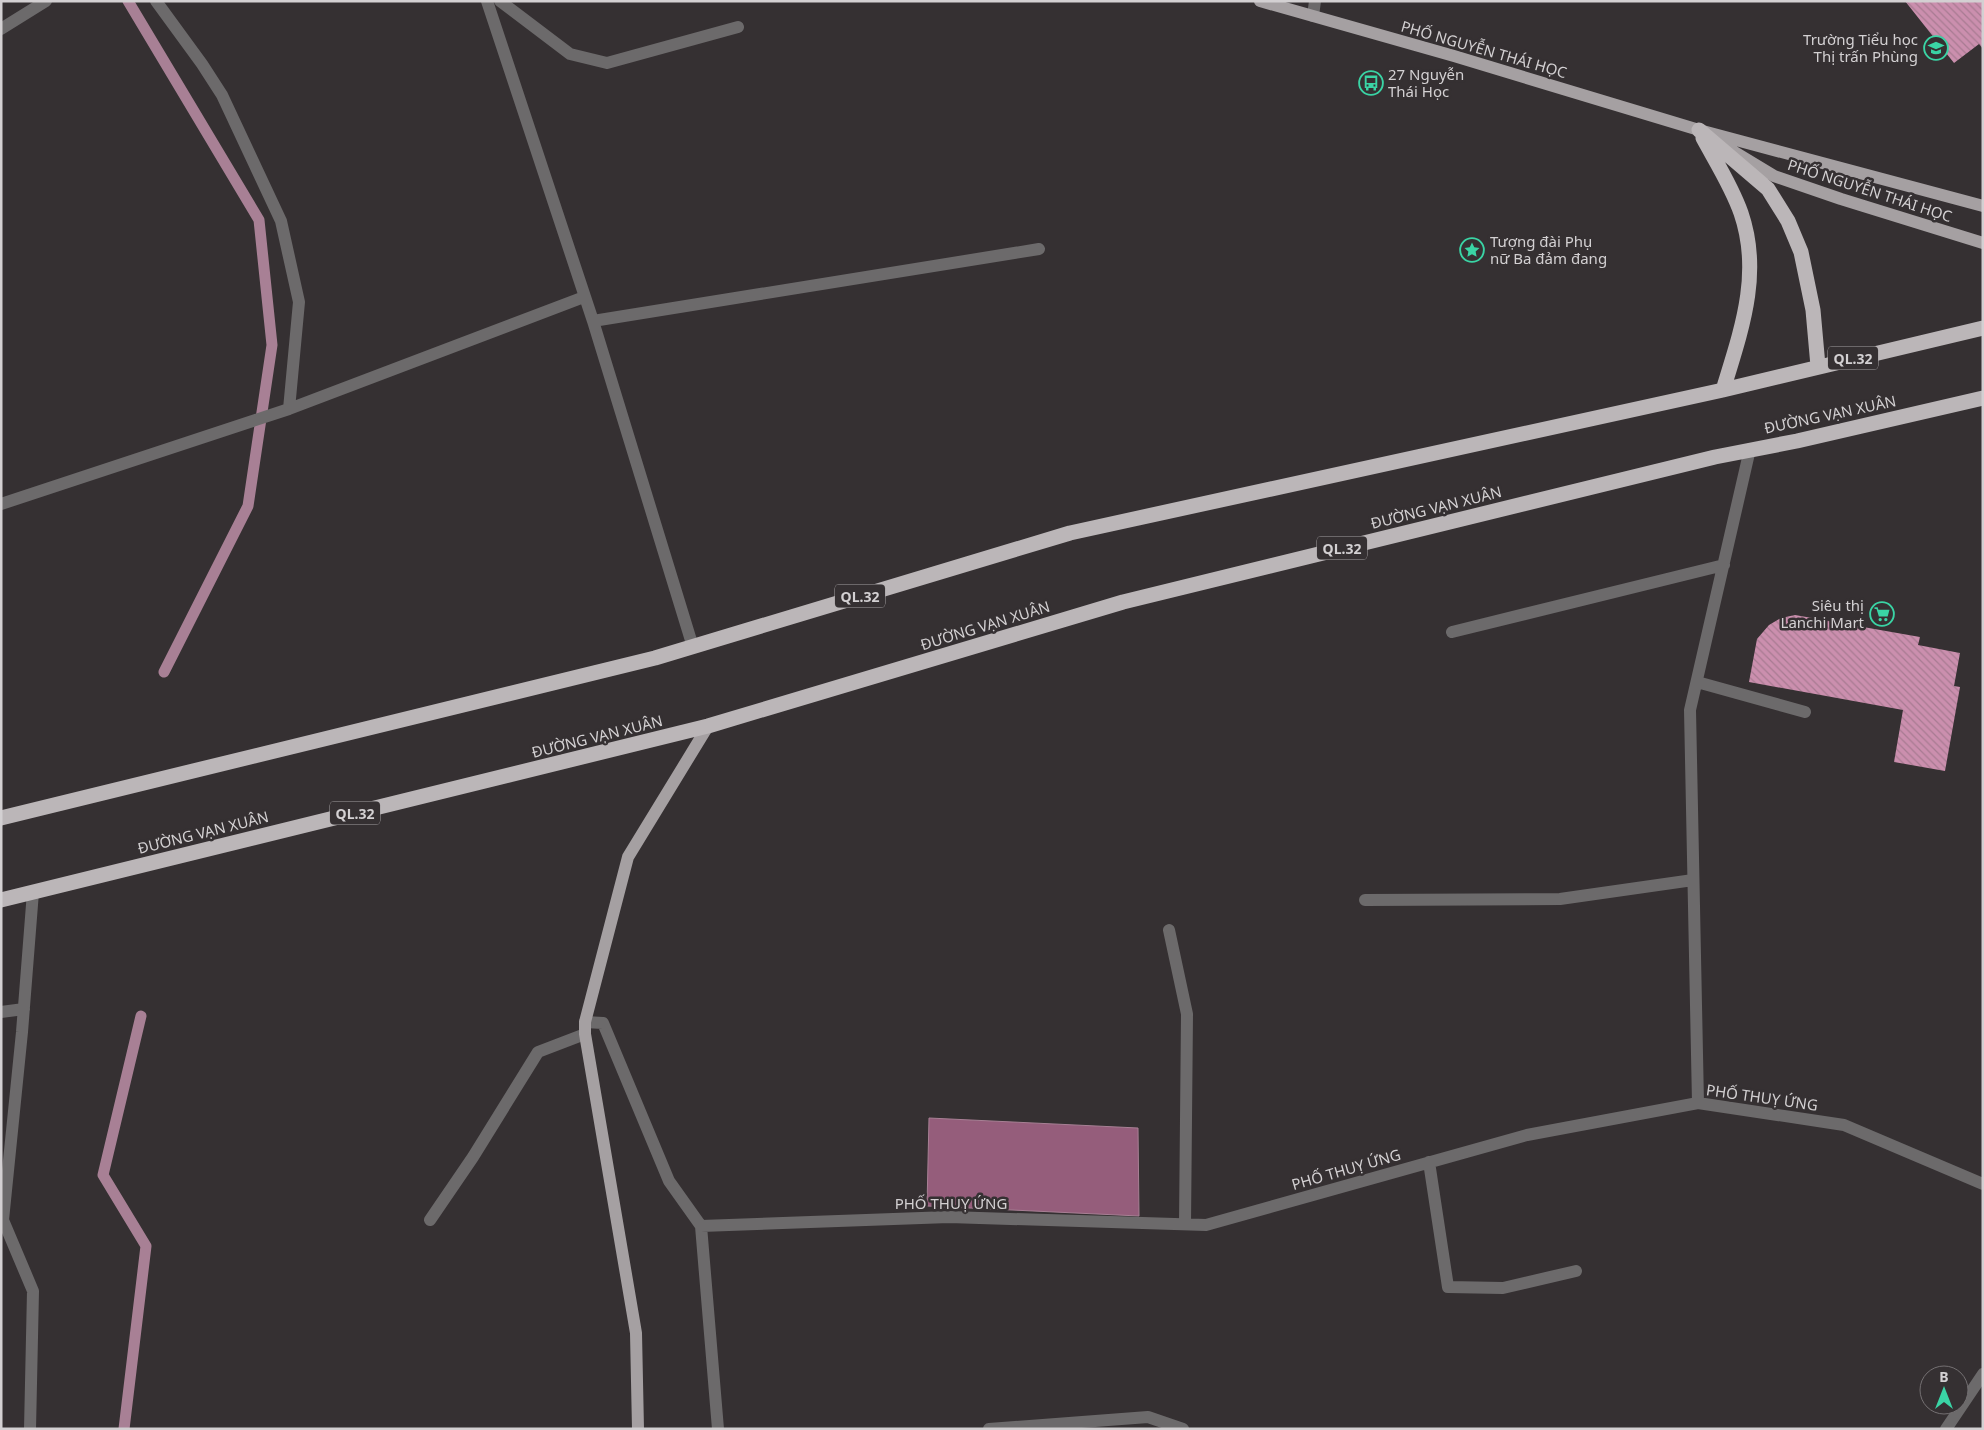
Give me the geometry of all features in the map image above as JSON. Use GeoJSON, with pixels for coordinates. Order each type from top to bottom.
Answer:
{"type":"FeatureCollection","features":[{"type":"Feature","properties":{"kind":"highway"},"geometry":{"type":"LineString","coordinates":[[1699,130],[1768,189],[1788,221],[1801,252],[1813,310],[1818,366]]}},
{"type":"Feature","properties":{"kind":"highway"},"geometry":{"type":"LineString","coordinates":[[1699,130],[1742,214],[1752,264],[1745,317],[1723,390]]}},
{"type":"Feature","properties":{"kind":"highway","name":"QL.32"},"geometry":{"type":"LineString","coordinates":[[1,818],[655,658],[1070,533],[1723,390],[1983,328]]}},
{"type":"Feature","properties":{"kind":"highway","name":"ĐƯỜNG VẠN XUÂN"},"geometry":{"type":"LineString","coordinates":[[1,900],[708,726],[1123,602],[1750,449],[1796,441],[1983,398]]}},
{"type":"Feature","properties":{"kind":"main road","name":"PHỐ NGUYỄN THÁI HỌC"},"geometry":{"type":"LineString","coordinates":[[1260,1],[1463,59],[1699,130],[1983,206]]}},
{"type":"Feature","properties":{"kind":"main road","name":"PHỐ NGUYỄN THÁI HỌC"},"geometry":{"type":"LineString","coordinates":[[1699,130],[1774,176],[1983,243]]}},
{"type":"Feature","properties":{"kind":"main road"},"geometry":{"type":"LineString","coordinates":[[638,1429],[636,1333],[586,1028],[628,857],[708,726]]}},
{"type":"Feature","properties":{"kind":"street"},"geometry":{"type":"LineString","coordinates":[[1,29],[46,1]]}},
{"type":"Feature","properties":{"kind":"street"},"geometry":{"type":"LineString","coordinates":[[156,1],[222,95],[281,221],[298,302],[289,410]]}},
{"type":"Feature","properties":{"kind":"street"},"geometry":{"type":"LineString","coordinates":[[487,1],[592,321],[693,647]]}},
{"type":"Feature","properties":{"kind":"street"},"geometry":{"type":"LineString","coordinates":[[500,1],[570,54],[606,63],[738,27]]}},
{"type":"Feature","properties":{"kind":"street"},"geometry":{"type":"LineString","coordinates":[[1313,16],[1316,1]]}},
{"type":"Feature","properties":{"kind":"street"},"geometry":{"type":"LineString","coordinates":[[592,321],[1039,249]]}},
{"type":"Feature","properties":{"kind":"street"},"geometry":{"type":"LineString","coordinates":[[1,504],[289,410],[584,297]]}},
{"type":"Feature","properties":{"kind":"street"},"geometry":{"type":"LineString","coordinates":[[1698,1103],[1690,710],[1750,449]]}},
{"type":"Feature","properties":{"kind":"street"},"geometry":{"type":"LineString","coordinates":[[1452,632],[1724,565]]}},
{"type":"Feature","properties":{"kind":"street"},"geometry":{"type":"LineString","coordinates":[[1697,682],[1805,712]]}},
{"type":"Feature","properties":{"kind":"street"},"geometry":{"type":"LineString","coordinates":[[1365,900],[1560,899],[1694,880]]}},
{"type":"Feature","properties":{"kind":"street"},"geometry":{"type":"LineString","coordinates":[[30,1429],[33,1291],[2,1221],[24,1008],[33,892]]}},
{"type":"Feature","properties":{"kind":"street"},"geometry":{"type":"LineString","coordinates":[[1169,930],[1187,1014],[1185,1224]]}},
{"type":"Feature","properties":{"kind":"street"},"geometry":{"type":"LineString","coordinates":[[1,1012],[24,1008]]}},
{"type":"Feature","properties":{"kind":"street"},"geometry":{"type":"LineString","coordinates":[[430,1220],[473,1157],[538,1052],[586,1028],[603,1023],[669,1181],[701,1226],[718,1429]]}},
{"type":"Feature","properties":{"kind":"street","name":"PHỐ THUỴ ỨNG"},"geometry":{"type":"LineString","coordinates":[[701,1226],[949,1217],[1206,1225],[1527,1135],[1698,1103],[1844,1125],[1983,1184]]}},
{"type":"Feature","properties":{"kind":"street"},"geometry":{"type":"LineString","coordinates":[[1429,1162],[1448,1287],[1503,1288],[1576,1271]]}},
{"type":"Feature","properties":{"kind":"street"},"geometry":{"type":"LineString","coordinates":[[1946,1429],[1983,1374]]}},
{"type":"Feature","properties":{"kind":"street"},"geometry":{"type":"LineString","coordinates":[[988,1429],[1148,1417],[1183,1429]]}},
{"type":"Feature","properties":{"kind":"shaded area"},"geometry":{"type":"Polygon","coordinates":[[[929,1118],[1138,1128],[1139,1216],[927,1206],[929,1118]]]}},
{"type":"Feature","properties":{"kind":"building"},"geometry":{"type":"Polygon","coordinates":[[[1905,1],[1981,1],[1983,3],[1983,49],[1979,44],[1954,63],[1905,1]]]}},
{"type":"Feature","properties":{"kind":"building"},"geometry":{"type":"Polygon","coordinates":[[[1795,615],[1920,637],[1918,645],[1960,653],[1954,686],[1960,687],[1945,771],[1894,762],[1903,710],[1749,682],[1757,639],[1769,625],[1781,618],[1795,615]]]}},
{"type":"Feature","properties":{"kind":"waterway"},"geometry":{"type":"LineString","coordinates":[[128,1],[259,220],[272,345],[248,506],[164,672]]}},
{"type":"Feature","properties":{"kind":"waterway"},"geometry":{"type":"LineString","coordinates":[[124,1429],[146,1246],[103,1175],[141,1016]]}},
{"type":"Feature","properties":{"kind":"place","name":"Trường Tiểu học Thị trấn Phùng"},"geometry":{"type":"Point","coordinates":[1936,48]}},
{"type":"Feature","properties":{"kind":"place","name":"27 Nguyễn Thái Học"},"geometry":{"type":"Point","coordinates":[1371,83]}},
{"type":"Feature","properties":{"kind":"place","name":"Tượng đài Phụ nữ Ba đảm đang"},"geometry":{"type":"Point","coordinates":[1472,250]}},
{"type":"Feature","properties":{"kind":"place","name":"Siêu thị Lanchi Mart"},"geometry":{"type":"Point","coordinates":[1882,614]}}]}
